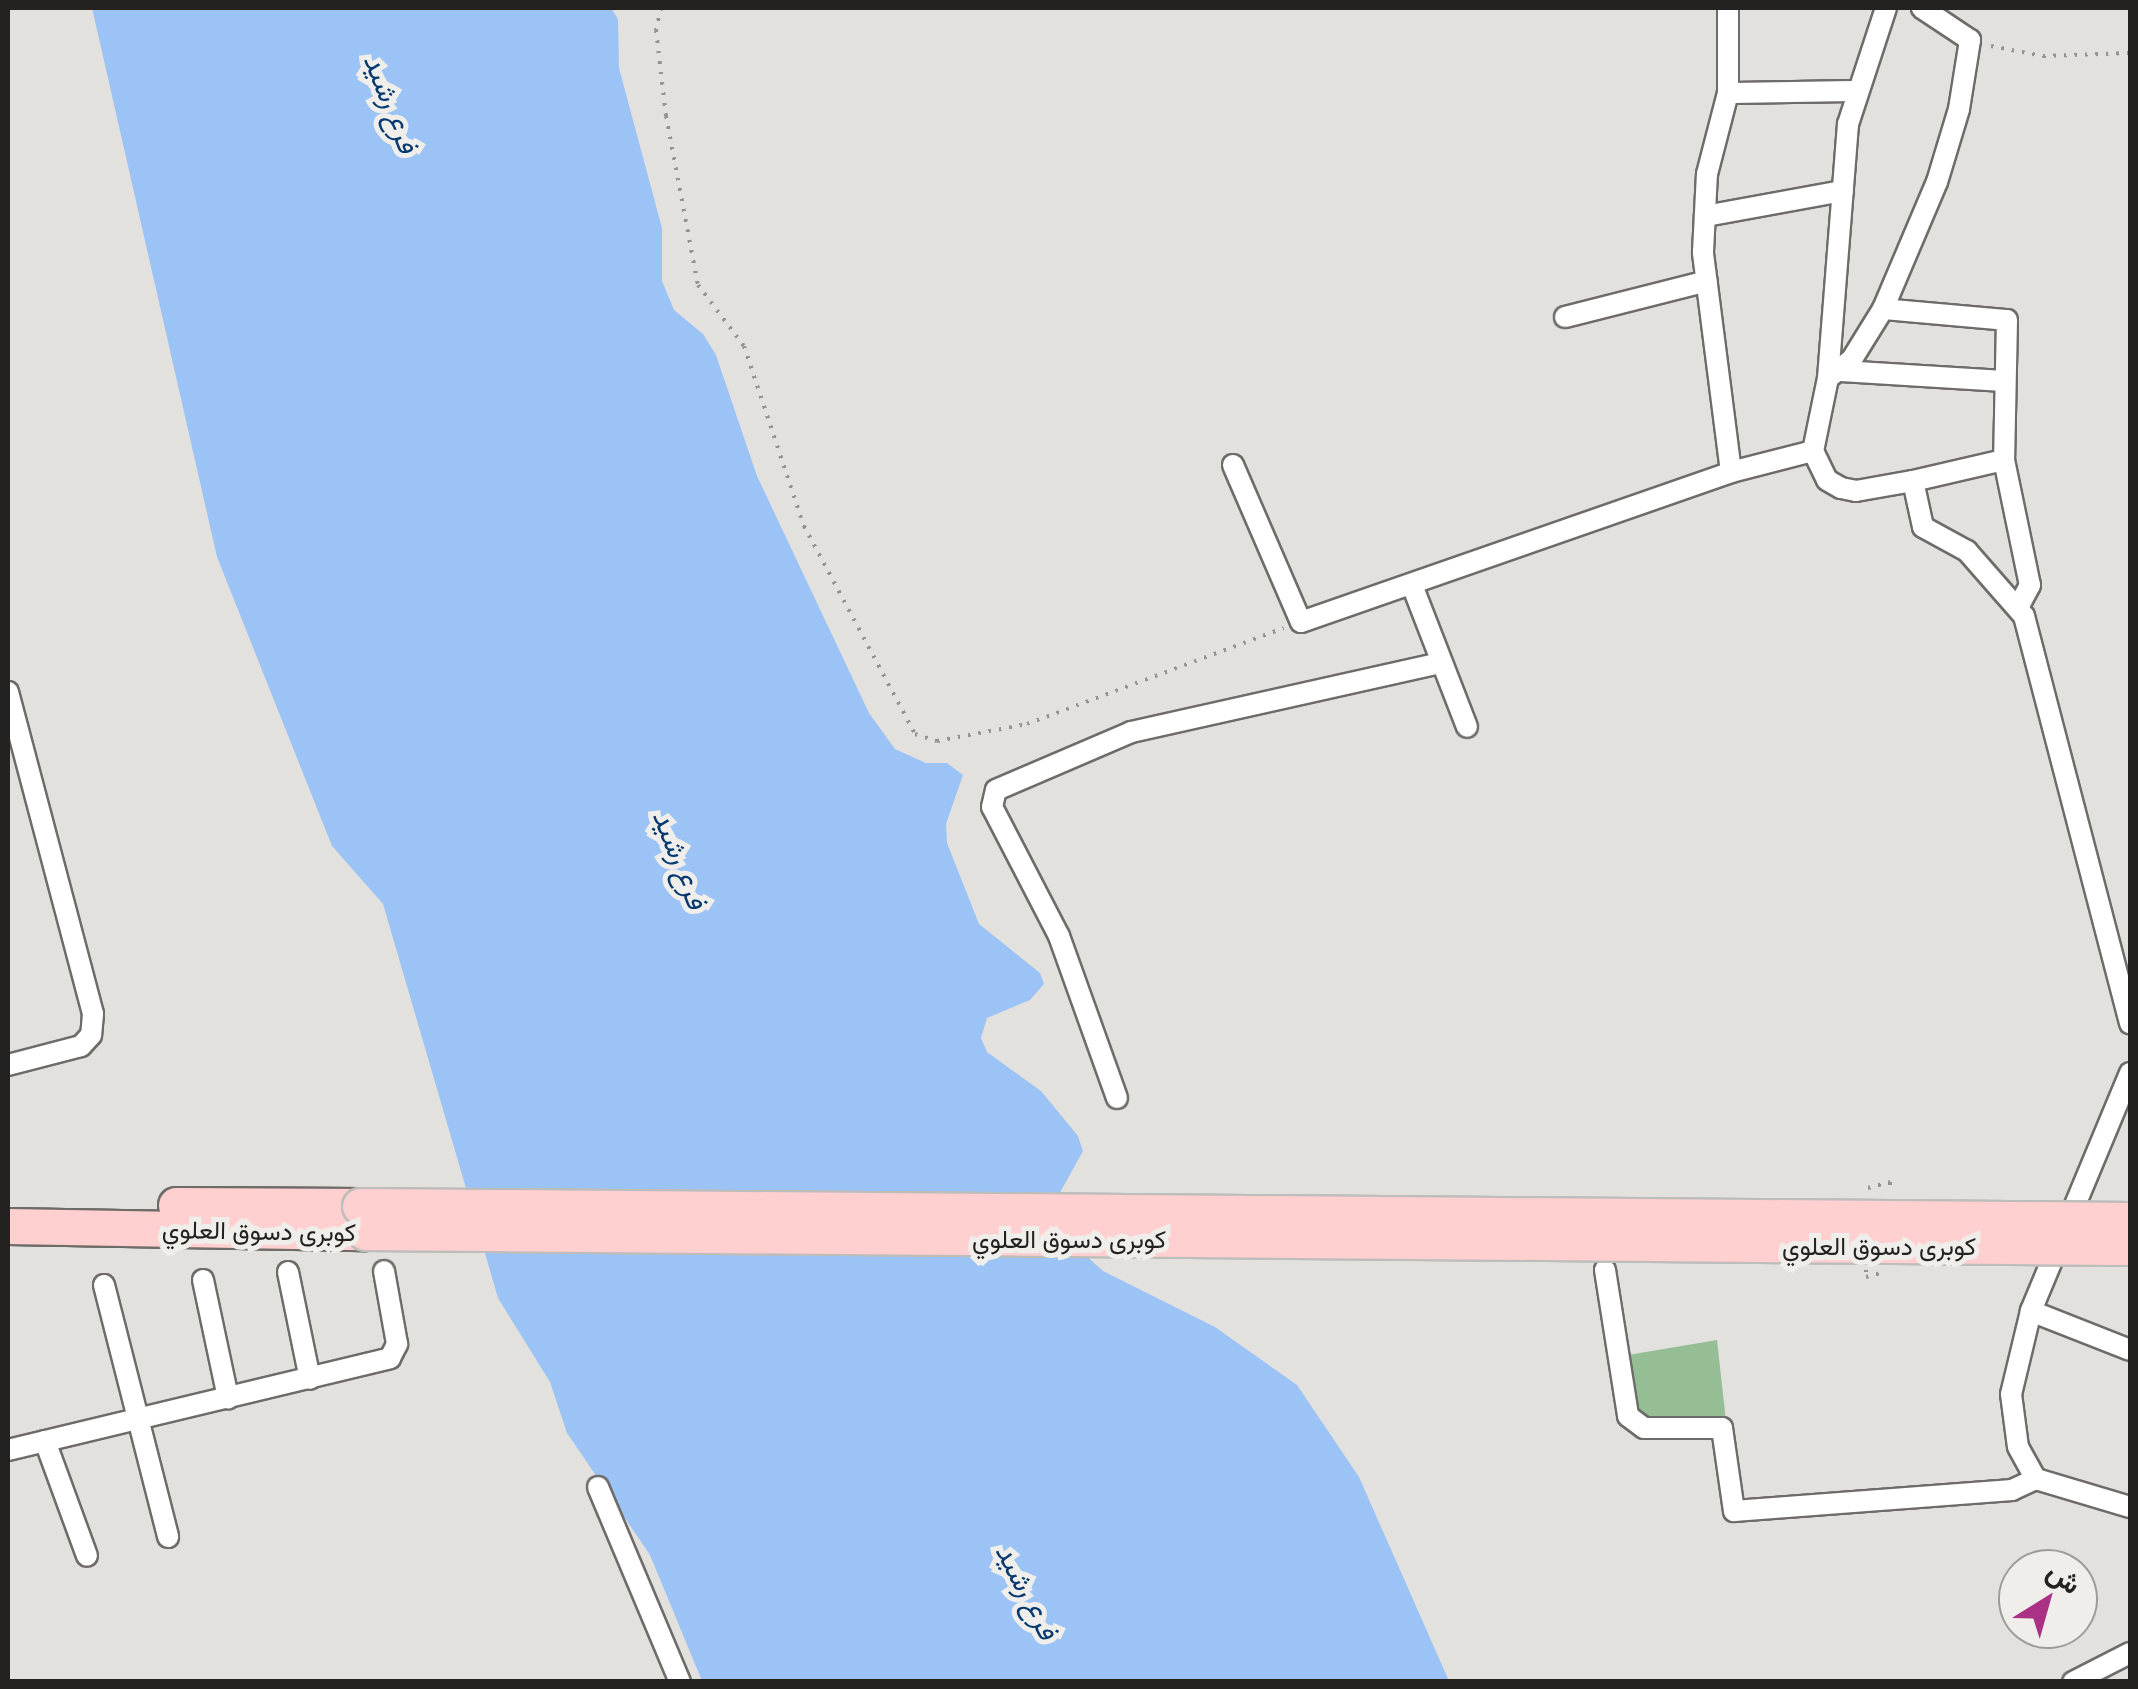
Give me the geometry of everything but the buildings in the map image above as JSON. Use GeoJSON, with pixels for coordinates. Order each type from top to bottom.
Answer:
{"type":"FeatureCollection","features":[{"type":"Feature","properties":{"kind":"highway","name":"كوبرى دسوق العلوي"},"geometry":{"type":"LineString","coordinates":[[8,1203],[362,1219],[2130,1247]]}},
{"type":"Feature","properties":{"kind":"highway","name":"كوبرى دسوق العلوي"},"geometry":{"type":"LineString","coordinates":[[8,1226],[362,1219],[2130,1220]]}},
{"type":"Feature","properties":{"kind":"street"},"geometry":{"type":"LineString","coordinates":[[1728,8],[1728,93],[1707,174],[1705,216],[1706,281],[1731,472]]}},
{"type":"Feature","properties":{"kind":"street"},"geometry":{"type":"LineString","coordinates":[[1886,8],[1858,91],[1843,192],[1834,374],[1814,451],[1827,480],[1856,491],[2004,460]]}},
{"type":"Feature","properties":{"kind":"street"},"geometry":{"type":"LineString","coordinates":[[1834,374],[1883,309],[1950,145],[1970,40],[1922,8]]}},
{"type":"Feature","properties":{"kind":"street"},"geometry":{"type":"LineString","coordinates":[[1728,93],[1858,91]]}},
{"type":"Feature","properties":{"kind":"street"},"geometry":{"type":"LineString","coordinates":[[1705,216],[1843,192]]}},
{"type":"Feature","properties":{"kind":"street"},"geometry":{"type":"LineString","coordinates":[[1565,318],[1706,281]]}},
{"type":"Feature","properties":{"kind":"street"},"geometry":{"type":"LineString","coordinates":[[1883,309],[2005,318],[2004,460],[2030,586],[2018,606]]}},
{"type":"Feature","properties":{"kind":"street"},"geometry":{"type":"LineString","coordinates":[[1834,374],[2004,381]]}},
{"type":"Feature","properties":{"kind":"street"},"geometry":{"type":"LineString","coordinates":[[1233,464],[1301,622],[1731,472],[1814,451]]}},
{"type":"Feature","properties":{"kind":"street"},"geometry":{"type":"LineString","coordinates":[[1912,481],[1923,527],[1967,551],[1985,578],[2018,606],[2130,1023]]}},
{"type":"Feature","properties":{"kind":"street"},"geometry":{"type":"LineString","coordinates":[[1412,585],[1467,726]]}},
{"type":"Feature","properties":{"kind":"street"},"geometry":{"type":"LineString","coordinates":[[1117,1098],[1059,936],[992,806],[996,790],[1130,732],[1440,663]]}},
{"type":"Feature","properties":{"kind":"street"},"geometry":{"type":"LineString","coordinates":[[8,692],[93,1014],[90,1036],[81,1046],[8,1065]]}},
{"type":"Feature","properties":{"kind":"street"},"geometry":{"type":"LineString","coordinates":[[2036,1479],[2018,1447],[2011,1394],[2031,1312],[2130,1073]]}},
{"type":"Feature","properties":{"kind":"street"},"geometry":{"type":"LineString","coordinates":[[1604,1270],[1628,1416],[1644,1428],[1722,1428],[1734,1511],[2012,1490],[2036,1479],[2130,1507]]}},
{"type":"Feature","properties":{"kind":"street"},"geometry":{"type":"LineString","coordinates":[[8,1450],[393,1356],[397,1344],[384,1271]]}},
{"type":"Feature","properties":{"kind":"street"},"geometry":{"type":"LineString","coordinates":[[288,1272],[310,1378]]}},
{"type":"Feature","properties":{"kind":"street"},"geometry":{"type":"LineString","coordinates":[[203,1280],[228,1398]]}},
{"type":"Feature","properties":{"kind":"street"},"geometry":{"type":"LineString","coordinates":[[104,1286],[168,1537]]}},
{"type":"Feature","properties":{"kind":"street"},"geometry":{"type":"LineString","coordinates":[[2031,1312],[2130,1350]]}},
{"type":"Feature","properties":{"kind":"street"},"geometry":{"type":"LineString","coordinates":[[45,1441],[88,1556]]}},
{"type":"Feature","properties":{"kind":"street"},"geometry":{"type":"LineString","coordinates":[[598,1487],[680,1682]]}},
{"type":"Feature","properties":{"kind":"street"},"geometry":{"type":"LineString","coordinates":[[2073,1682],[2130,1653]]}},
{"type":"Feature","properties":{"kind":"path"},"geometry":{"type":"LineString","coordinates":[[661,8],[656,30],[666,116],[698,285],[744,346],[804,526],[915,734],[938,742],[1027,724],[1301,622]]}},
{"type":"Feature","properties":{"kind":"path"},"geometry":{"type":"LineString","coordinates":[[1970,40],[2043,56],[2130,52]]}},
{"type":"Feature","properties":{"kind":"path"},"geometry":{"type":"LineString","coordinates":[[1868,1184],[1890,1182],[1890,1191],[1881,1192]]}},
{"type":"Feature","properties":{"kind":"path"},"geometry":{"type":"LineString","coordinates":[[1866,1277],[1885,1277],[1884,1271]]}},
{"type":"Feature","properties":{"kind":"green space"},"geometry":{"type":"Polygon","coordinates":[[[1717,1340],[1726,1421],[1642,1426],[1628,1355],[1717,1340]]]}},
{"type":"Feature","properties":{"kind":"water","name":"فرع رشيد"},"geometry":{"type":"Polygon","coordinates":[[[92,8],[611,8],[618,19],[619,68],[662,228],[662,281],[674,310],[703,334],[716,355],[757,476],[869,713],[895,749],[926,763],[947,763],[963,775],[946,824],[947,843],[979,924],[1040,973],[1044,984],[1030,1000],[987,1018],[981,1038],[987,1052],[1041,1091],[1078,1136],[1083,1151],[1057,1198],[1073,1244],[1103,1271],[1215,1327],[1297,1385],[1359,1477],[1449,1681],[702,1681],[650,1555],[567,1433],[550,1382],[498,1298],[383,904],[332,846],[217,557],[92,8]]]}}]}
